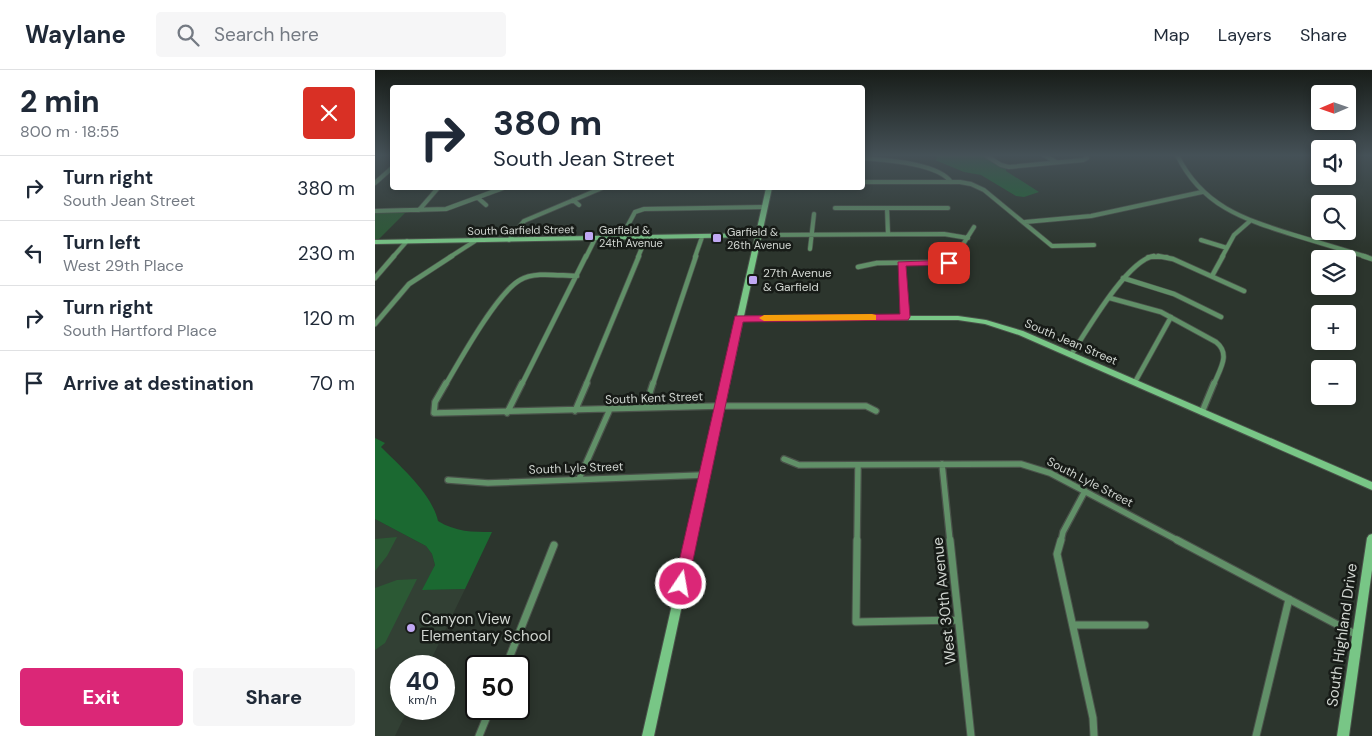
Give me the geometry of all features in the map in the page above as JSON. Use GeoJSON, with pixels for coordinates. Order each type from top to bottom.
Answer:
{"type":"FeatureCollection","features":[{"type":"Feature","properties":{"kind":"street"},"geometry":{"type":"LineString","coordinates":[[976,186],[1055,247],[1094,245]]}},
{"type":"Feature","properties":{"kind":"street"},"geometry":{"type":"LineString","coordinates":[[1198,186],[1202,192],[1223,208],[1250,221],[1372,259]]}},
{"type":"Feature","properties":{"kind":"street"},"geometry":{"type":"LineString","coordinates":[[419,210],[436,190]]}},
{"type":"Feature","properties":{"kind":"street"},"geometry":{"type":"LineString","coordinates":[[375,211],[446,209],[498,190]]}},
{"type":"Feature","properties":{"kind":"street"},"geometry":{"type":"LineString","coordinates":[[509,240],[519,225],[598,190]]}},
{"type":"Feature","properties":{"kind":"street"},"geometry":{"type":"LineString","coordinates":[[648,736],[719,406],[768,190]]}},
{"type":"Feature","properties":{"kind":"street"},"geometry":{"type":"LineString","coordinates":[[1025,222],[1091,216],[1202,192]]}},
{"type":"Feature","properties":{"kind":"street"},"geometry":{"type":"LineString","coordinates":[[478,198],[486,205]]}},
{"type":"Feature","properties":{"kind":"street"},"geometry":{"type":"LineString","coordinates":[[573,200],[579,205]]}},
{"type":"Feature","properties":{"kind":"street"},"geometry":{"type":"LineString","coordinates":[[621,238],[637,210],[764,207]]}},
{"type":"Feature","properties":{"kind":"street"},"geometry":{"type":"LineString","coordinates":[[835,208],[948,208]]}},
{"type":"Feature","properties":{"kind":"street"},"geometry":{"type":"LineString","coordinates":[[887,208],[888,234]]}},
{"type":"Feature","properties":{"kind":"street"},"geometry":{"type":"LineString","coordinates":[[810,249],[814,214]]}},
{"type":"Feature","properties":{"kind":"street"},"geometry":{"type":"LineString","coordinates":[[1212,276],[1234,235],[1250,221]]}},
{"type":"Feature","properties":{"kind":"street"},"geometry":{"type":"LineString","coordinates":[[857,267],[871,264],[953,262],[974,227]]}},
{"type":"Feature","properties":{"kind":"street","name":"South Garfield Street"},"geometry":{"type":"LineString","coordinates":[[375,242],[812,234],[944,234],[967,238]]}},
{"type":"Feature","properties":{"kind":"street"},"geometry":{"type":"LineString","coordinates":[[645,408],[702,237]]}},
{"type":"Feature","properties":{"kind":"street"},"geometry":{"type":"LineString","coordinates":[[575,410],[646,238]]}},
{"type":"Feature","properties":{"kind":"street"},"geometry":{"type":"LineString","coordinates":[[507,413],[595,239]]}},
{"type":"Feature","properties":{"kind":"street"},"geometry":{"type":"LineString","coordinates":[[375,324],[409,284],[475,240]]}},
{"type":"Feature","properties":{"kind":"street"},"geometry":{"type":"LineString","coordinates":[[1201,240],[1227,248]]}},
{"type":"Feature","properties":{"kind":"street"},"geometry":{"type":"LineString","coordinates":[[375,278],[407,241]]}},
{"type":"Feature","properties":{"kind":"street"},"geometry":{"type":"LineString","coordinates":[[1071,354],[1123,278],[1149,257],[1167,258],[1244,290]]}},
{"type":"Feature","properties":{"kind":"street"},"geometry":{"type":"LineString","coordinates":[[901,264],[905,317]]}},
{"type":"Feature","properties":{"kind":"street","name":"South Kent Street"},"geometry":{"type":"LineString","coordinates":[[577,276],[521,279],[516,281],[501,297],[435,402],[433,410],[437,414],[443,414],[719,406],[866,406],[876,411]]}},
{"type":"Feature","properties":{"kind":"street"},"geometry":{"type":"LineString","coordinates":[[1123,278],[1162,288],[1221,317]]}},
{"type":"Feature","properties":{"kind":"street"},"geometry":{"type":"LineString","coordinates":[[1110,298],[1171,316],[1222,348],[1225,357],[1202,412]]}},
{"type":"Feature","properties":{"kind":"street"},"geometry":{"type":"LineString","coordinates":[[1135,382],[1171,316]]}},
{"type":"Feature","properties":{"kind":"street","name":"South Jean Street"},"geometry":{"type":"LineString","coordinates":[[739,318],[905,317],[958,318],[986,322],[1021,333],[1071,354],[1372,486]]}},
{"type":"Feature","properties":{"kind":"street"},"geometry":{"type":"LineString","coordinates":[[579,479],[593,444],[610,410]]}},
{"type":"Feature","properties":{"kind":"street","name":"South Lyle Street"},"geometry":{"type":"LineString","coordinates":[[784,459],[799,465],[1021,464],[1032,466],[1085,491],[1357,635]]}},
{"type":"Feature","properties":{"kind":"street","name":"West 30th Avenue"},"geometry":{"type":"LineString","coordinates":[[942,464],[971,736]]}},
{"type":"Feature","properties":{"kind":"street"},"geometry":{"type":"LineString","coordinates":[[858,465],[856,622],[958,620]]}},
{"type":"Feature","properties":{"kind":"street","name":"South Lyle Street"},"geometry":{"type":"LineString","coordinates":[[448,480],[487,483],[704,475]]}},
{"type":"Feature","properties":{"kind":"street"},"geometry":{"type":"LineString","coordinates":[[1085,491],[1063,532],[1057,554],[1093,718],[1094,736]]}},
{"type":"Feature","properties":{"kind":"street","name":"South Highland Drive"},"geometry":{"type":"LineString","coordinates":[[1343,736],[1372,538]]}},
{"type":"Feature","properties":{"kind":"street"},"geometry":{"type":"LineString","coordinates":[[510,655],[554,545]]}},
{"type":"Feature","properties":{"kind":"street"},"geometry":{"type":"LineString","coordinates":[[1256,736],[1289,599]]}},
{"type":"Feature","properties":{"kind":"street"},"geometry":{"type":"LineString","coordinates":[[1073,625],[1145,625]]}},
{"type":"Feature","properties":{"kind":"street"},"geometry":{"type":"LineString","coordinates":[[479,736],[486,720]]}},
{"type":"Feature","properties":{"kind":"shaded area","name":"Canyon View Elementary School"},"geometry":{"type":"Polygon","coordinates":[[[375,519],[426,546],[432,554],[435,565],[423,590],[465,589],[433,655],[390,655],[390,720],[403,720],[395,736],[375,736],[375,519]]]}},
{"type":"Feature","properties":{"kind":"green space"},"geometry":{"type":"Polygon","coordinates":[[[999,186],[1030,186],[1039,192],[1024,197],[1016,196],[999,186]]]}},
{"type":"Feature","properties":{"kind":"green space"},"geometry":{"type":"Polygon","coordinates":[[[406,212],[379,239],[375,239],[375,213],[406,212]]]}},
{"type":"Feature","properties":{"kind":"green space"},"geometry":{"type":"Polygon","coordinates":[[[375,438],[385,443],[381,447],[423,491],[435,511],[438,521],[458,529],[492,532],[465,589],[422,590],[435,565],[432,554],[426,546],[375,519],[375,438]]]}},
{"type":"Feature","properties":{"kind":"green space"},"geometry":{"type":"Polygon","coordinates":[[[397,537],[387,556],[375,571],[375,539],[397,537]]]}},
{"type":"Feature","properties":{"kind":"green space"},"geometry":{"type":"Polygon","coordinates":[[[417,579],[385,643],[375,650],[375,588],[397,580],[417,579]]]}},
{"type":"Feature","properties":{"kind":"slow traffic"},"geometry":{"type":"LineString","coordinates":[[764,318],[872,318]]}},
{"type":"Feature","properties":{"kind":"place","name":"Garfield & 24th Avenue"},"geometry":{"type":"Point","coordinates":[589,236]}},
{"type":"Feature","properties":{"kind":"place","name":"Garfield & 26th Avenue"},"geometry":{"type":"Point","coordinates":[717,238]}},
{"type":"Feature","properties":{"kind":"place","name":"27th Avenue & Garfield"},"geometry":{"type":"Point","coordinates":[753,280]}},
{"type":"Feature","properties":{"kind":"place","name":"Canyon View Elementary School"},"geometry":{"type":"Point","coordinates":[411,628]}},
{"type":"Feature","properties":{"kind":"route"},"geometry":{"type":"LineString","coordinates":[[681,584],[739,318],[905,317],[901,264],[949,263]]}}]}
